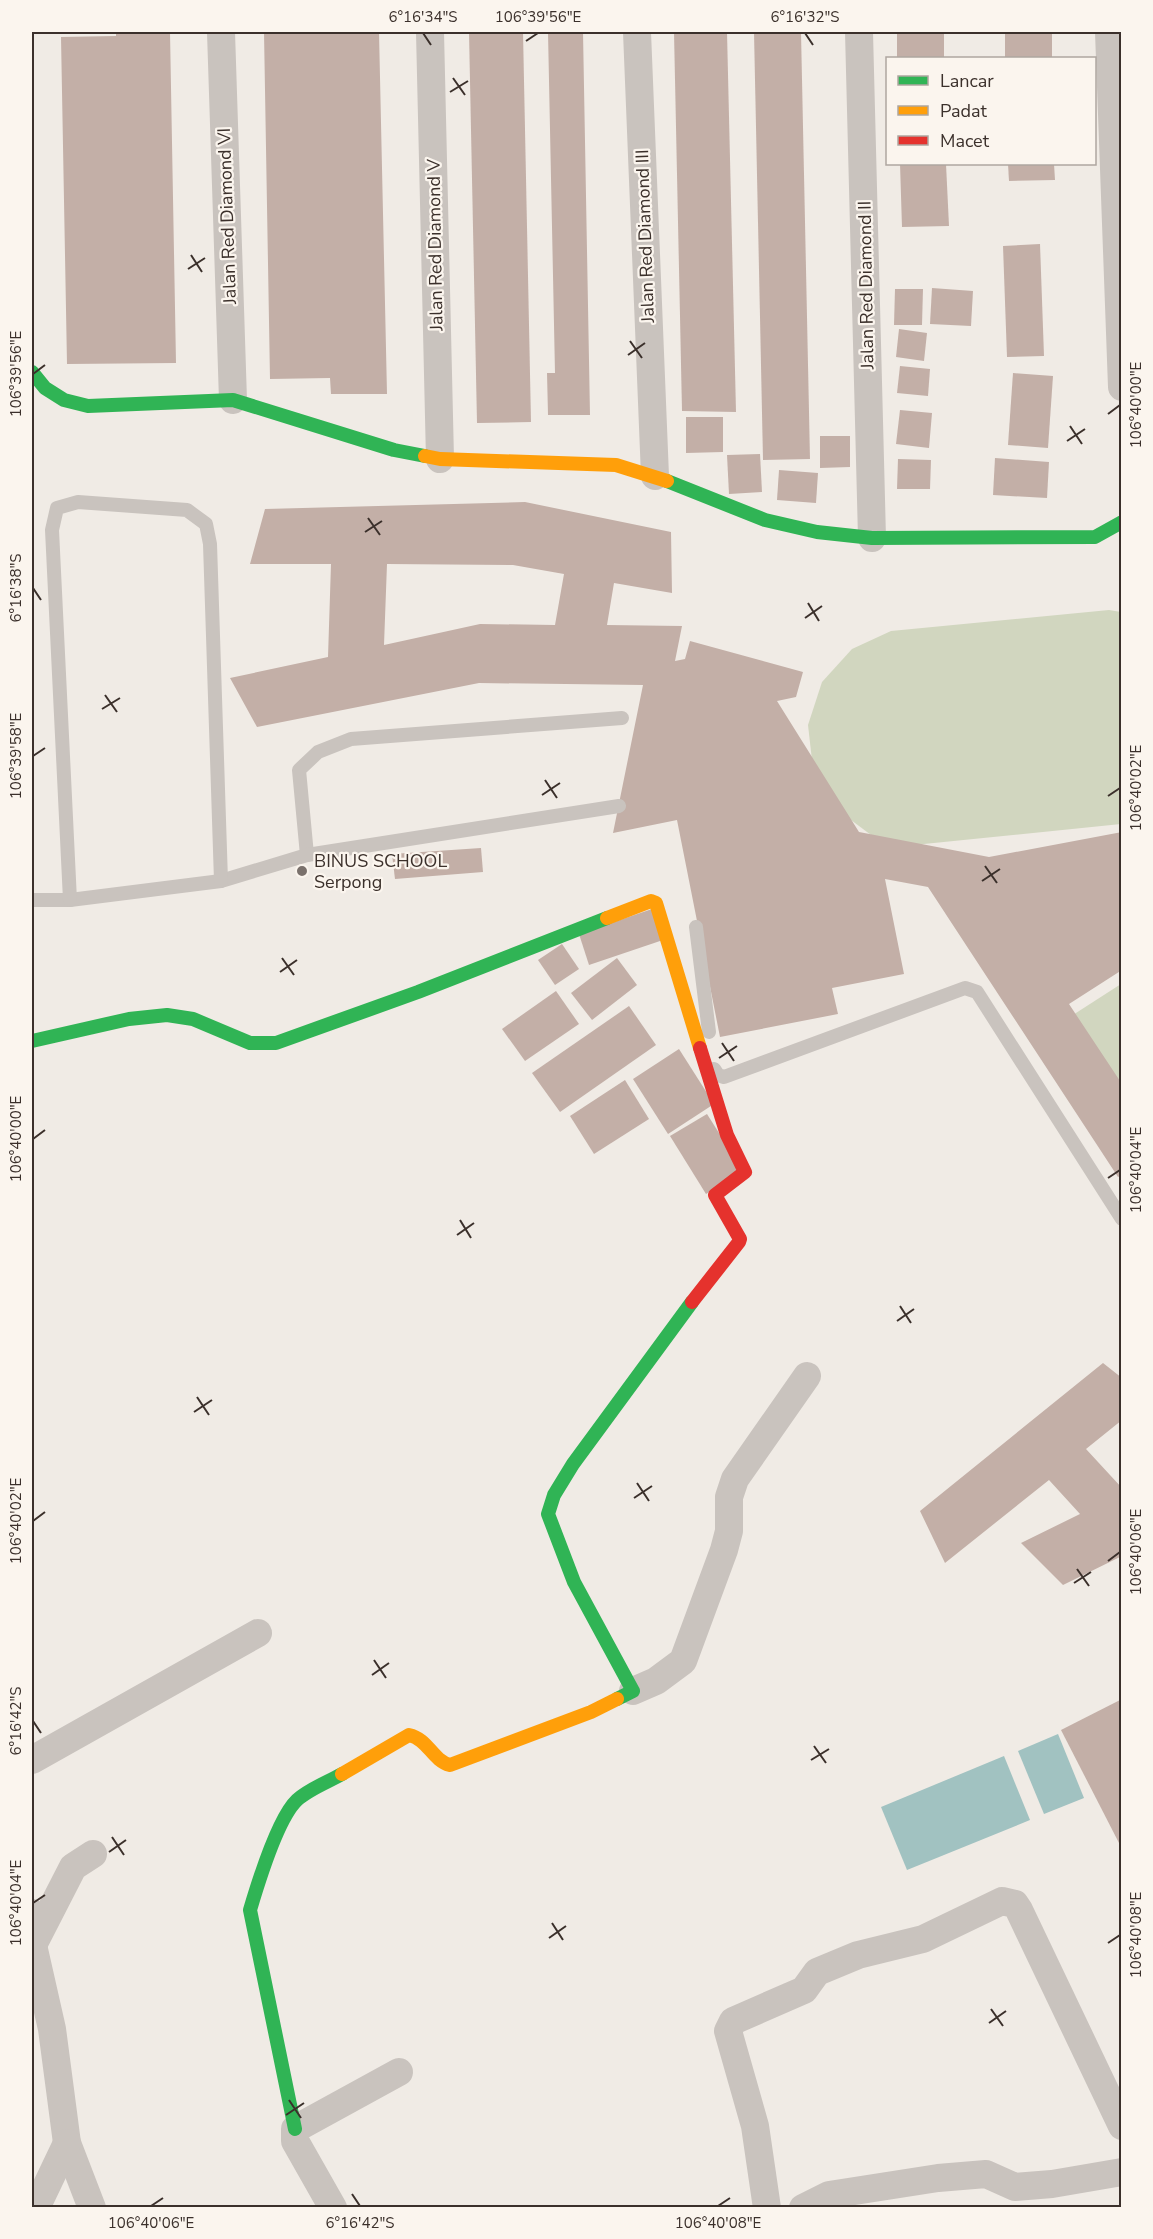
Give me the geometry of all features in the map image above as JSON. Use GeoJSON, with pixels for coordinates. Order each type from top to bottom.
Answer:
{"type":"FeatureCollection","features":[{"type":"Feature","properties":{"kind":"street","name":"Jalan Red Diamond VI"},"geometry":{"type":"LineString","coordinates":[[222,32],[233,400]]}},
{"type":"Feature","properties":{"kind":"street","name":"Jalan Red Diamond V"},"geometry":{"type":"LineString","coordinates":[[430,32],[440,459]]}},
{"type":"Feature","properties":{"kind":"street","name":"Jalan Red Diamond III"},"geometry":{"type":"LineString","coordinates":[[637,32],[655,476]]}},
{"type":"Feature","properties":{"kind":"street","name":"Jalan Red Diamond II"},"geometry":{"type":"LineString","coordinates":[[859,32],[872,538]]}},
{"type":"Feature","properties":{"kind":"street"},"geometry":{"type":"LineString","coordinates":[[1109,32],[1122,387]]}},
{"type":"Feature","properties":{"kind":"street"},"geometry":{"type":"LineString","coordinates":[[32,372],[45,388],[64,400],[88,406],[233,400],[394,450],[440,459],[616,465],[655,476],[765,520],[817,532],[872,538],[1095,537],[1110,531],[1122,522]]}},
{"type":"Feature","properties":{"kind":"street"},"geometry":{"type":"LineString","coordinates":[[32,1041],[158,1015],[180,1016],[259,1046],[276,1043],[418,992],[651,901],[656,903],[727,1135],[745,1172],[715,1195],[740,1239],[739,1242],[587,1442],[549,1503],[548,1516],[564,1558],[633,1691]]}},
{"type":"Feature","properties":{"kind":"street"},"geometry":{"type":"LineString","coordinates":[[333,2208],[295,2141],[295,2129],[250,1910],[259,1879],[290,1809],[297,1800],[409,1735],[421,1738],[440,1761],[450,1765],[591,1712],[656,1681],[682,1661],[724,1550],[729,1531],[729,1497],[735,1479],[807,1376]]}},
{"type":"Feature","properties":{"kind":"street"},"geometry":{"type":"LineString","coordinates":[[32,1760],[258,1633]]}},
{"type":"Feature","properties":{"kind":"street"},"geometry":{"type":"LineString","coordinates":[[32,1945],[73,1867],[93,1854]]}},
{"type":"Feature","properties":{"kind":"street"},"geometry":{"type":"LineString","coordinates":[[767,2208],[755,2126],[728,2031],[733,2021],[804,1990],[817,1972],[858,1955],[923,1939],[1002,1901],[1014,1904],[1019,1910],[1122,2126]]}},
{"type":"Feature","properties":{"kind":"street"},"geometry":{"type":"LineString","coordinates":[[32,1913],[32,1945],[52,2029],[67,2143],[92,2208]]}},
{"type":"Feature","properties":{"kind":"street"},"geometry":{"type":"LineString","coordinates":[[295,2129],[399,2072]]}},
{"type":"Feature","properties":{"kind":"street"},"geometry":{"type":"LineString","coordinates":[[36,2208],[67,2143]]}},
{"type":"Feature","properties":{"kind":"street"},"geometry":{"type":"LineString","coordinates":[[803,2208],[829,2195],[938,2178],[986,2175],[1015,2187],[1052,2184],[1122,2172]]}},
{"type":"Feature","properties":{"kind":"lane"},"geometry":{"type":"LineString","coordinates":[[70,900],[52,530],[57,508],[78,502],[188,510],[206,524],[210,544],[221,881]]}},
{"type":"Feature","properties":{"kind":"lane"},"geometry":{"type":"LineString","coordinates":[[307,855],[299,770],[318,752],[351,739],[622,718]]}},
{"type":"Feature","properties":{"kind":"lane"},"geometry":{"type":"LineString","coordinates":[[32,900],[70,900],[221,881],[307,855],[619,806]]}},
{"type":"Feature","properties":{"kind":"lane"},"geometry":{"type":"LineString","coordinates":[[696,927],[714,1071],[718,1075],[724,1077],[965,988],[977,992],[1122,1219]]}},
{"type":"Feature","properties":{"kind":"green space"},"geometry":{"type":"Polygon","coordinates":[[[1109,610],[1121,612],[1121,824],[914,845],[871,835],[835,808],[813,769],[808,725],[822,682],[852,649],[891,631],[1109,610]]]}},
{"type":"Feature","properties":{"kind":"green space"},"geometry":{"type":"Polygon","coordinates":[[[1121,984],[1121,1117],[1062,1022],[1121,984]]]}},
{"type":"Feature","properties":{"kind":"water"},"geometry":{"type":"Polygon","coordinates":[[[1058,1734],[1084,1798],[1044,1814],[1018,1751],[1058,1734]]]}},
{"type":"Feature","properties":{"kind":"water"},"geometry":{"type":"Polygon","coordinates":[[[1004,1756],[1030,1820],[907,1870],[881,1807],[1004,1756]]]}},
{"type":"Feature","properties":{"kind":"building"},"geometry":{"type":"Polygon","coordinates":[[[116,32],[170,32],[176,363],[67,364],[61,37],[116,36],[116,32]]]}},
{"type":"Feature","properties":{"kind":"building"},"geometry":{"type":"Polygon","coordinates":[[[264,32],[379,32],[387,394],[331,394],[330,378],[270,379],[264,32]]]}},
{"type":"Feature","properties":{"kind":"building"},"geometry":{"type":"Polygon","coordinates":[[[469,32],[523,32],[531,422],[477,423],[469,32]]]}},
{"type":"Feature","properties":{"kind":"building"},"geometry":{"type":"Polygon","coordinates":[[[548,32],[583,32],[590,415],[548,415],[547,373],[555,373],[548,32]]]}},
{"type":"Feature","properties":{"kind":"building"},"geometry":{"type":"Polygon","coordinates":[[[674,32],[727,32],[736,412],[682,411],[674,32]]]}},
{"type":"Feature","properties":{"kind":"building"},"geometry":{"type":"Polygon","coordinates":[[[754,32],[801,32],[810,459],[763,460],[754,32]]]}},
{"type":"Feature","properties":{"kind":"building"},"geometry":{"type":"Polygon","coordinates":[[[897,32],[944,32],[944,57],[897,57],[897,32]]]}},
{"type":"Feature","properties":{"kind":"building"},"geometry":{"type":"Polygon","coordinates":[[[1005,32],[1052,32],[1052,57],[1005,57],[1005,32]]]}},
{"type":"Feature","properties":{"kind":"building"},"geometry":{"type":"Polygon","coordinates":[[[900,165],[946,165],[949,226],[902,227],[900,165]]]}},
{"type":"Feature","properties":{"kind":"building"},"geometry":{"type":"Polygon","coordinates":[[[1008,165],[1054,165],[1055,180],[1009,181],[1008,165]]]}},
{"type":"Feature","properties":{"kind":"building"},"geometry":{"type":"Polygon","coordinates":[[[1040,244],[1044,356],[1007,357],[1003,246],[1040,244]]]}},
{"type":"Feature","properties":{"kind":"building"},"geometry":{"type":"Polygon","coordinates":[[[932,288],[973,291],[971,326],[930,324],[932,288]]]}},
{"type":"Feature","properties":{"kind":"building"},"geometry":{"type":"Polygon","coordinates":[[[895,289],[923,289],[922,325],[894,325],[895,289]]]}},
{"type":"Feature","properties":{"kind":"building"},"geometry":{"type":"Polygon","coordinates":[[[899,329],[927,333],[924,361],[896,357],[899,329]]]}},
{"type":"Feature","properties":{"kind":"building"},"geometry":{"type":"Polygon","coordinates":[[[900,366],[930,369],[928,396],[897,393],[900,366]]]}},
{"type":"Feature","properties":{"kind":"building"},"geometry":{"type":"Polygon","coordinates":[[[1013,373],[1053,376],[1048,448],[1008,445],[1013,373]]]}},
{"type":"Feature","properties":{"kind":"building"},"geometry":{"type":"Polygon","coordinates":[[[900,410],[932,413],[929,448],[896,444],[900,410]]]}},
{"type":"Feature","properties":{"kind":"building"},"geometry":{"type":"Polygon","coordinates":[[[686,417],[723,417],[723,452],[686,453],[686,417]]]}},
{"type":"Feature","properties":{"kind":"building"},"geometry":{"type":"Polygon","coordinates":[[[820,436],[850,436],[850,467],[820,468],[820,436]]]}},
{"type":"Feature","properties":{"kind":"building"},"geometry":{"type":"Polygon","coordinates":[[[760,454],[762,492],[729,494],[727,455],[760,454]]]}},
{"type":"Feature","properties":{"kind":"building"},"geometry":{"type":"Polygon","coordinates":[[[995,458],[1049,462],[1047,498],[993,495],[995,458]]]}},
{"type":"Feature","properties":{"kind":"building"},"geometry":{"type":"Polygon","coordinates":[[[898,459],[931,460],[930,489],[897,489],[898,459]]]}},
{"type":"Feature","properties":{"kind":"building"},"geometry":{"type":"Polygon","coordinates":[[[779,470],[818,473],[816,503],[777,500],[779,470]]]}},
{"type":"Feature","properties":{"kind":"building"},"geometry":{"type":"Polygon","coordinates":[[[525,502],[671,532],[672,593],[614,583],[607,625],[682,626],[675,661],[685,659],[690,641],[803,672],[796,697],[777,701],[859,832],[989,857],[1122,832],[1122,970],[1069,1004],[1122,1084],[1122,1175],[1118,1177],[928,887],[885,879],[904,974],[832,988],[838,1014],[720,1037],[677,820],[613,833],[643,685],[479,683],[257,727],[230,678],[328,657],[331,564],[250,564],[265,509],[525,502]],[[387,564],[384,645],[480,624],[555,625],[564,574],[513,565],[387,564]]]}},
{"type":"Feature","properties":{"kind":"building"},"geometry":{"type":"Polygon","coordinates":[[[481,848],[483,872],[395,879],[392,854],[481,848]]]}},
{"type":"Feature","properties":{"kind":"building"},"geometry":{"type":"Polygon","coordinates":[[[652,909],[663,940],[589,965],[579,934],[652,909]]]}},
{"type":"Feature","properties":{"kind":"building"},"geometry":{"type":"Polygon","coordinates":[[[562,944],[579,969],[555,985],[538,960],[562,944]]]}},
{"type":"Feature","properties":{"kind":"building"},"geometry":{"type":"Polygon","coordinates":[[[617,958],[637,985],[592,1020],[571,993],[617,958]]]}},
{"type":"Feature","properties":{"kind":"building"},"geometry":{"type":"Polygon","coordinates":[[[556,991],[579,1024],[525,1061],[502,1029],[556,991]]]}},
{"type":"Feature","properties":{"kind":"building"},"geometry":{"type":"Polygon","coordinates":[[[629,1006],[656,1045],[560,1112],[532,1073],[629,1006]]]}},
{"type":"Feature","properties":{"kind":"building"},"geometry":{"type":"Polygon","coordinates":[[[679,1049],[714,1104],[668,1134],[633,1079],[679,1049]]]}},
{"type":"Feature","properties":{"kind":"building"},"geometry":{"type":"Polygon","coordinates":[[[625,1080],[649,1119],[594,1154],[570,1116],[625,1080]]]}},
{"type":"Feature","properties":{"kind":"building"},"geometry":{"type":"Polygon","coordinates":[[[707,1114],[743,1171],[706,1194],[670,1136],[707,1114]]]}},
{"type":"Feature","properties":{"kind":"building"},"geometry":{"type":"Polygon","coordinates":[[[1103,1363],[1122,1378],[1122,1420],[1086,1449],[1122,1488],[1122,1556],[1063,1585],[1021,1543],[1080,1514],[1049,1480],[945,1563],[920,1511],[1103,1363]]]}},
{"type":"Feature","properties":{"kind":"building"},"geometry":{"type":"Polygon","coordinates":[[[1122,1699],[1122,1841],[1119,1843],[1061,1730],[1122,1699]]]}},
{"type":"Feature","properties":{"kind":"traffic: fast"},"geometry":{"type":"LineString","coordinates":[[32,372],[45,388],[64,400],[88,406],[233,400],[394,450],[425,456]]}},
{"type":"Feature","properties":{"kind":"traffic: fast"},"geometry":{"type":"LineString","coordinates":[[667,481],[765,520],[817,532],[872,538],[1095,537],[1122,522]]}},
{"type":"Feature","properties":{"kind":"traffic: fast"},"geometry":{"type":"LineString","coordinates":[[32,1041],[129,1019],[167,1015],[193,1019],[250,1043],[276,1043],[418,992],[607,918]]}},
{"type":"Feature","properties":{"kind":"traffic: fast"},"geometry":{"type":"LineString","coordinates":[[617,1699],[633,1691],[574,1582],[548,1514],[554,1495],[573,1464],[692,1302]]}},
{"type":"Feature","properties":{"kind":"traffic: fast"},"geometry":{"type":"LineString","coordinates":[[295,2129],[250,1910],[269,1852],[290,1809],[307,1792],[342,1774]]}},
{"type":"Feature","properties":{"kind":"traffic: slow"},"geometry":{"type":"LineString","coordinates":[[425,456],[440,459],[616,465],[667,481]]}},
{"type":"Feature","properties":{"kind":"traffic: slow"},"geometry":{"type":"LineString","coordinates":[[607,918],[651,901],[656,903],[700,1048]]}},
{"type":"Feature","properties":{"kind":"traffic: slow"},"geometry":{"type":"LineString","coordinates":[[342,1774],[409,1735],[421,1741],[439,1759],[450,1765],[591,1712],[617,1699]]}},
{"type":"Feature","properties":{"kind":"traffic: jam"},"geometry":{"type":"LineString","coordinates":[[692,1302],[739,1242],[740,1239],[715,1195],[745,1172],[727,1135],[700,1048]]}},
{"type":"Feature","properties":{"kind":"place","name":"BINUS SCHOOL Serpong"},"geometry":{"type":"Point","coordinates":[302,871]}}]}
